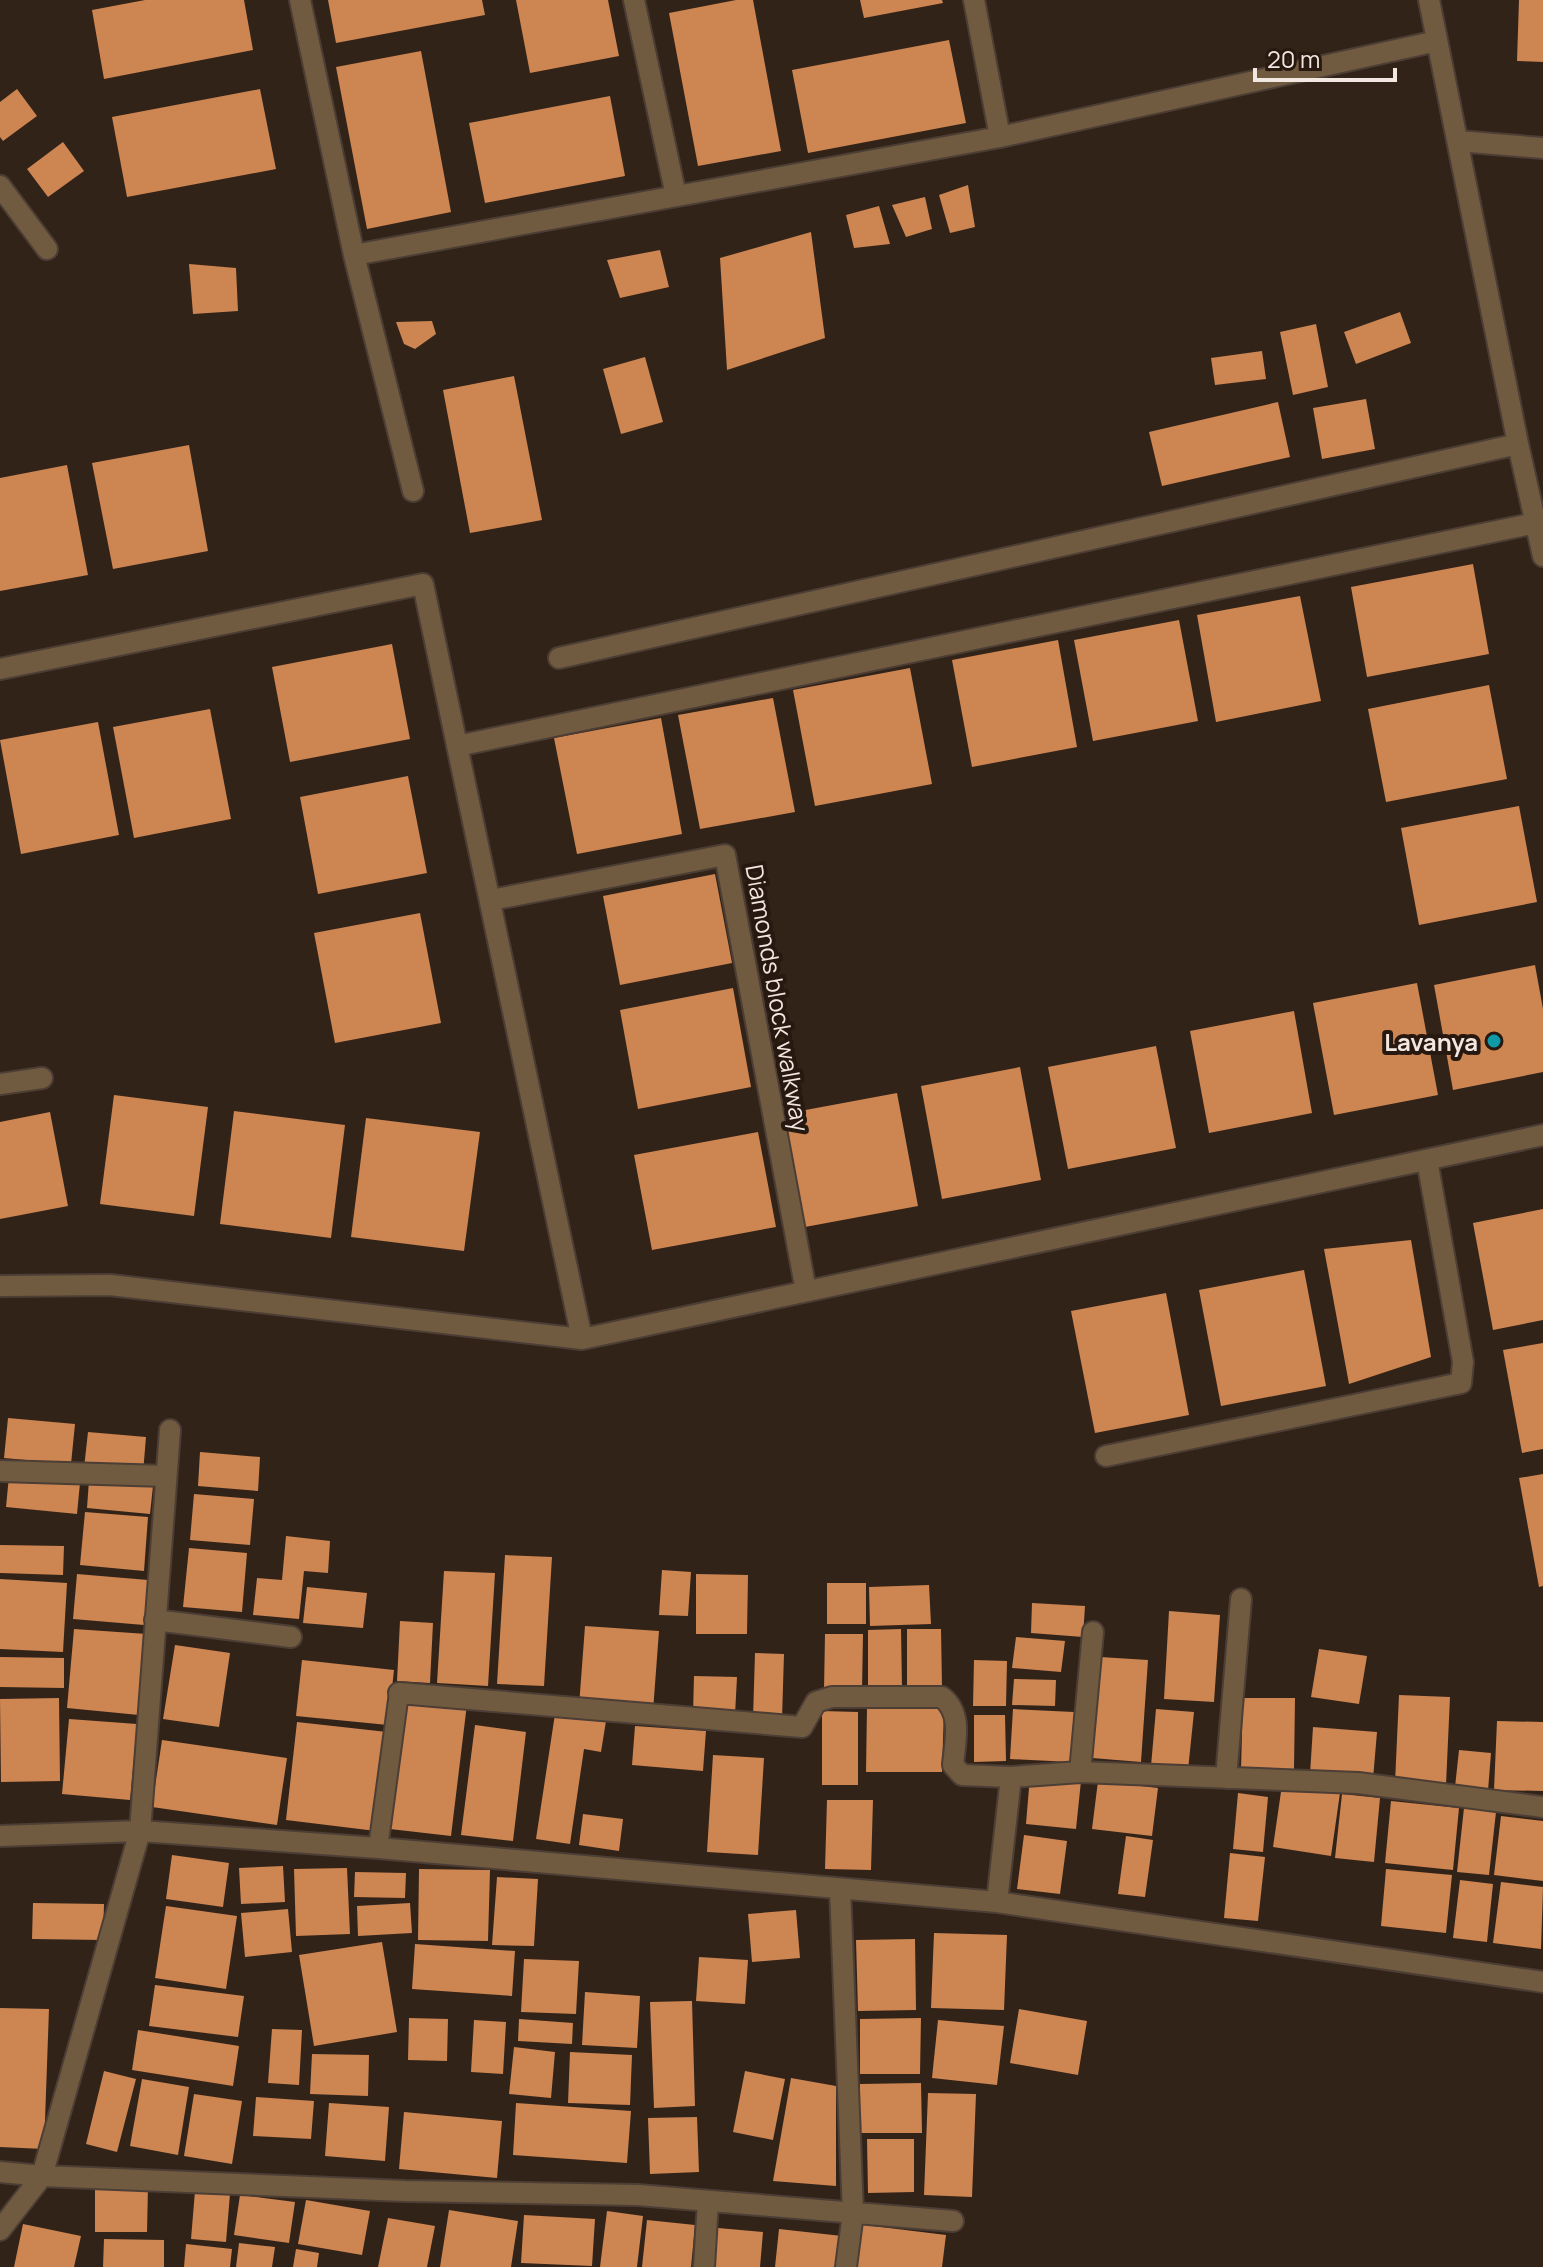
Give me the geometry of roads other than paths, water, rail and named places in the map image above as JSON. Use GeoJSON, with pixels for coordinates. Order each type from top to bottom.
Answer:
{"type":"FeatureCollection","features":[{"type":"Feature","properties":{"kind":"street"},"geometry":{"type":"LineString","coordinates":[[300,0],[354,255],[413,491]]}},
{"type":"Feature","properties":{"kind":"street"},"geometry":{"type":"LineString","coordinates":[[634,0],[676,196]]}},
{"type":"Feature","properties":{"kind":"street"},"geometry":{"type":"LineString","coordinates":[[974,0],[1000,137]]}},
{"type":"Feature","properties":{"kind":"street"},"geometry":{"type":"LineString","coordinates":[[1429,0],[1543,556]]}},
{"type":"Feature","properties":{"kind":"street"},"geometry":{"type":"LineString","coordinates":[[354,255],[1000,137],[1437,41]]}},
{"type":"Feature","properties":{"kind":"street"},"geometry":{"type":"LineString","coordinates":[[1458,141],[1543,148]]}},
{"type":"Feature","properties":{"kind":"street"},"geometry":{"type":"LineString","coordinates":[[0,186],[47,249]]}},
{"type":"Feature","properties":{"kind":"street"},"geometry":{"type":"LineString","coordinates":[[559,658],[1518,444]]}},
{"type":"Feature","properties":{"kind":"street"},"geometry":{"type":"LineString","coordinates":[[457,746],[1536,523]]}},
{"type":"Feature","properties":{"kind":"street"},"geometry":{"type":"LineString","coordinates":[[0,669],[423,584],[582,1339]]}},
{"type":"Feature","properties":{"kind":"street","name":"Diamonds block walkway"},"geometry":{"type":"LineString","coordinates":[[491,900],[725,855],[806,1291]]}},
{"type":"Feature","properties":{"kind":"street"},"geometry":{"type":"LineString","coordinates":[[0,1084],[42,1078]]}},
{"type":"Feature","properties":{"kind":"street"},"geometry":{"type":"LineString","coordinates":[[0,1286],[110,1285],[582,1339],[1543,1135]]}},
{"type":"Feature","properties":{"kind":"street"},"geometry":{"type":"LineString","coordinates":[[1106,1456],[1461,1383],[1463,1362],[1427,1160]]}},
{"type":"Feature","properties":{"kind":"street"},"geometry":{"type":"LineString","coordinates":[[0,2230],[42,2176],[140,1831],[170,1430]]}},
{"type":"Feature","properties":{"kind":"street"},"geometry":{"type":"LineString","coordinates":[[0,1471],[166,1476]]}},
{"type":"Feature","properties":{"kind":"street"},"geometry":{"type":"LineString","coordinates":[[1226,1778],[1241,1599]]}},
{"type":"Feature","properties":{"kind":"street"},"geometry":{"type":"LineString","coordinates":[[155,1620],[291,1637]]}},
{"type":"Feature","properties":{"kind":"street"},"geometry":{"type":"LineString","coordinates":[[1080,1772],[1093,1632]]}},
{"type":"Feature","properties":{"kind":"street"},"geometry":{"type":"LineString","coordinates":[[399,1693],[802,1727],[816,1702],[832,1697],[942,1697],[951,1705],[957,1723],[953,1765],[962,1775],[1011,1777],[1080,1772],[1358,1783],[1543,1807]]}},
{"type":"Feature","properties":{"kind":"street"},"geometry":{"type":"LineString","coordinates":[[997,1902],[1011,1777]]}},
{"type":"Feature","properties":{"kind":"street"},"geometry":{"type":"LineString","coordinates":[[0,1836],[140,1831],[378,1848],[997,1902],[1543,1982]]}},
{"type":"Feature","properties":{"kind":"street"},"geometry":{"type":"LineString","coordinates":[[840,1889],[853,2213],[846,2267]]}},
{"type":"Feature","properties":{"kind":"street"},"geometry":{"type":"LineString","coordinates":[[0,2172],[405,2191],[638,2195],[953,2221]]}},
{"type":"Feature","properties":{"kind":"street"},"geometry":{"type":"LineString","coordinates":[[704,2267],[708,2201]]}},
{"type":"Feature","properties":{"kind":"lane"},"geometry":{"type":"LineString","coordinates":[[378,1848],[399,1693]]}},
{"type":"Feature","properties":{"kind":"place","name":"Lavanya"},"geometry":{"type":"Point","coordinates":[1494,1041]}}]}
